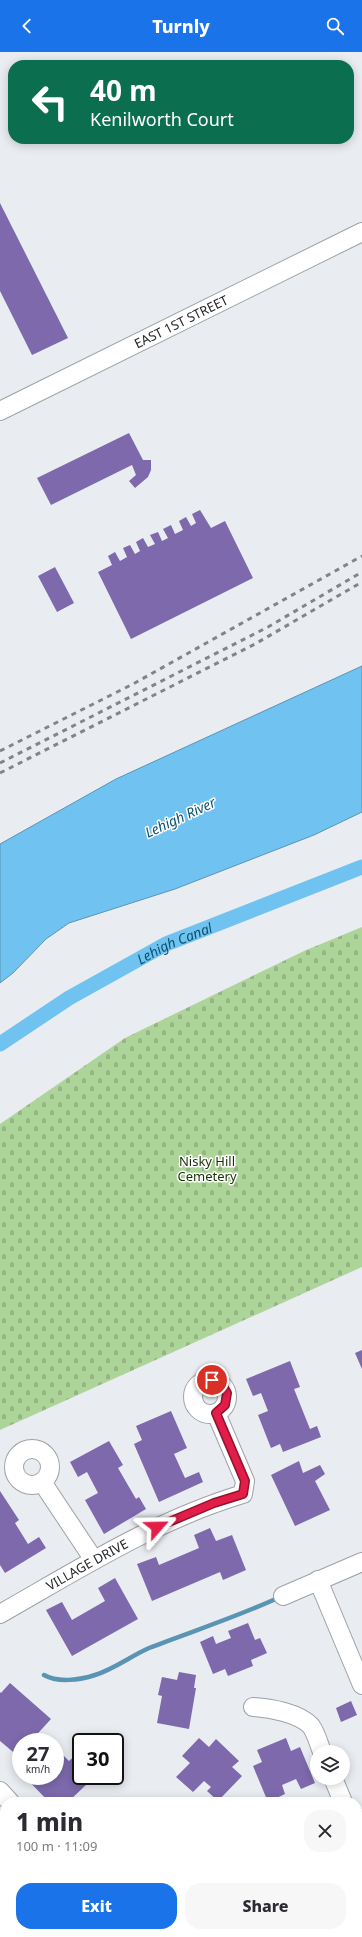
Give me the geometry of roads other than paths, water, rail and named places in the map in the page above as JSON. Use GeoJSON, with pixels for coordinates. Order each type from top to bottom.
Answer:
{"type":"FeatureCollection","features":[{"type":"Feature","properties":{"kind":"street","name":"EAST 1ST STREET"},"geometry":{"type":"LineString","coordinates":[[0,411],[362,232]]}},
{"type":"Feature","properties":{"kind":"street","name":"VILLAGE DRIVE"},"geometry":{"type":"LineString","coordinates":[[0,1614],[94,1560],[143,1534],[185,1514],[243,1494],[245,1481],[216,1413]]}},
{"type":"Feature","properties":{"kind":"street"},"geometry":{"type":"LineString","coordinates":[[42,1482],[94,1560]]}},
{"type":"Feature","properties":{"kind":"street"},"geometry":{"type":"LineString","coordinates":[[283,1596],[362,1562]]}},
{"type":"Feature","properties":{"kind":"street"},"geometry":{"type":"LineString","coordinates":[[318,1580],[362,1685]]}},
{"type":"Feature","properties":{"kind":"street"},"geometry":{"type":"LineString","coordinates":[[253,1707],[278,1710],[307,1723],[312,1728],[319,1745]]}},
{"type":"Feature","properties":{"kind":"street"},"geometry":{"type":"LineString","coordinates":[[336,1785],[341,1797]]}},
{"type":"Feature","properties":{"kind":"water","name":"Lehigh River"},"geometry":{"type":"Polygon","coordinates":[[[362,666],[362,812],[314,835],[175,889],[69,923],[46,939],[13,973],[0,983],[0,844],[116,779],[362,666]]]}},
{"type":"Feature","properties":{"kind":"waterway","name":"Lehigh Canal"},"geometry":{"type":"LineString","coordinates":[[0,1044],[69,998],[166,944],[362,867]]}},
{"type":"Feature","properties":{"kind":"waterway"},"geometry":{"type":"LineString","coordinates":[[44,1675],[50,1678],[62,1680],[95,1675],[149,1648],[280,1597]]}},
{"type":"Feature","properties":{"kind":"railway"},"geometry":{"type":"LineString","coordinates":[[0,751],[133,684],[362,556]]}},
{"type":"Feature","properties":{"kind":"railway"},"geometry":{"type":"LineString","coordinates":[[0,763],[268,627],[362,572]]}},
{"type":"Feature","properties":{"kind":"railway"},"geometry":{"type":"LineString","coordinates":[[0,773],[255,644],[362,582]]}},
{"type":"Feature","properties":{"kind":"park label","name":"Nisky Hill Cemetery"},"geometry":{"type":"Point","coordinates":[207,1168]}}]}
